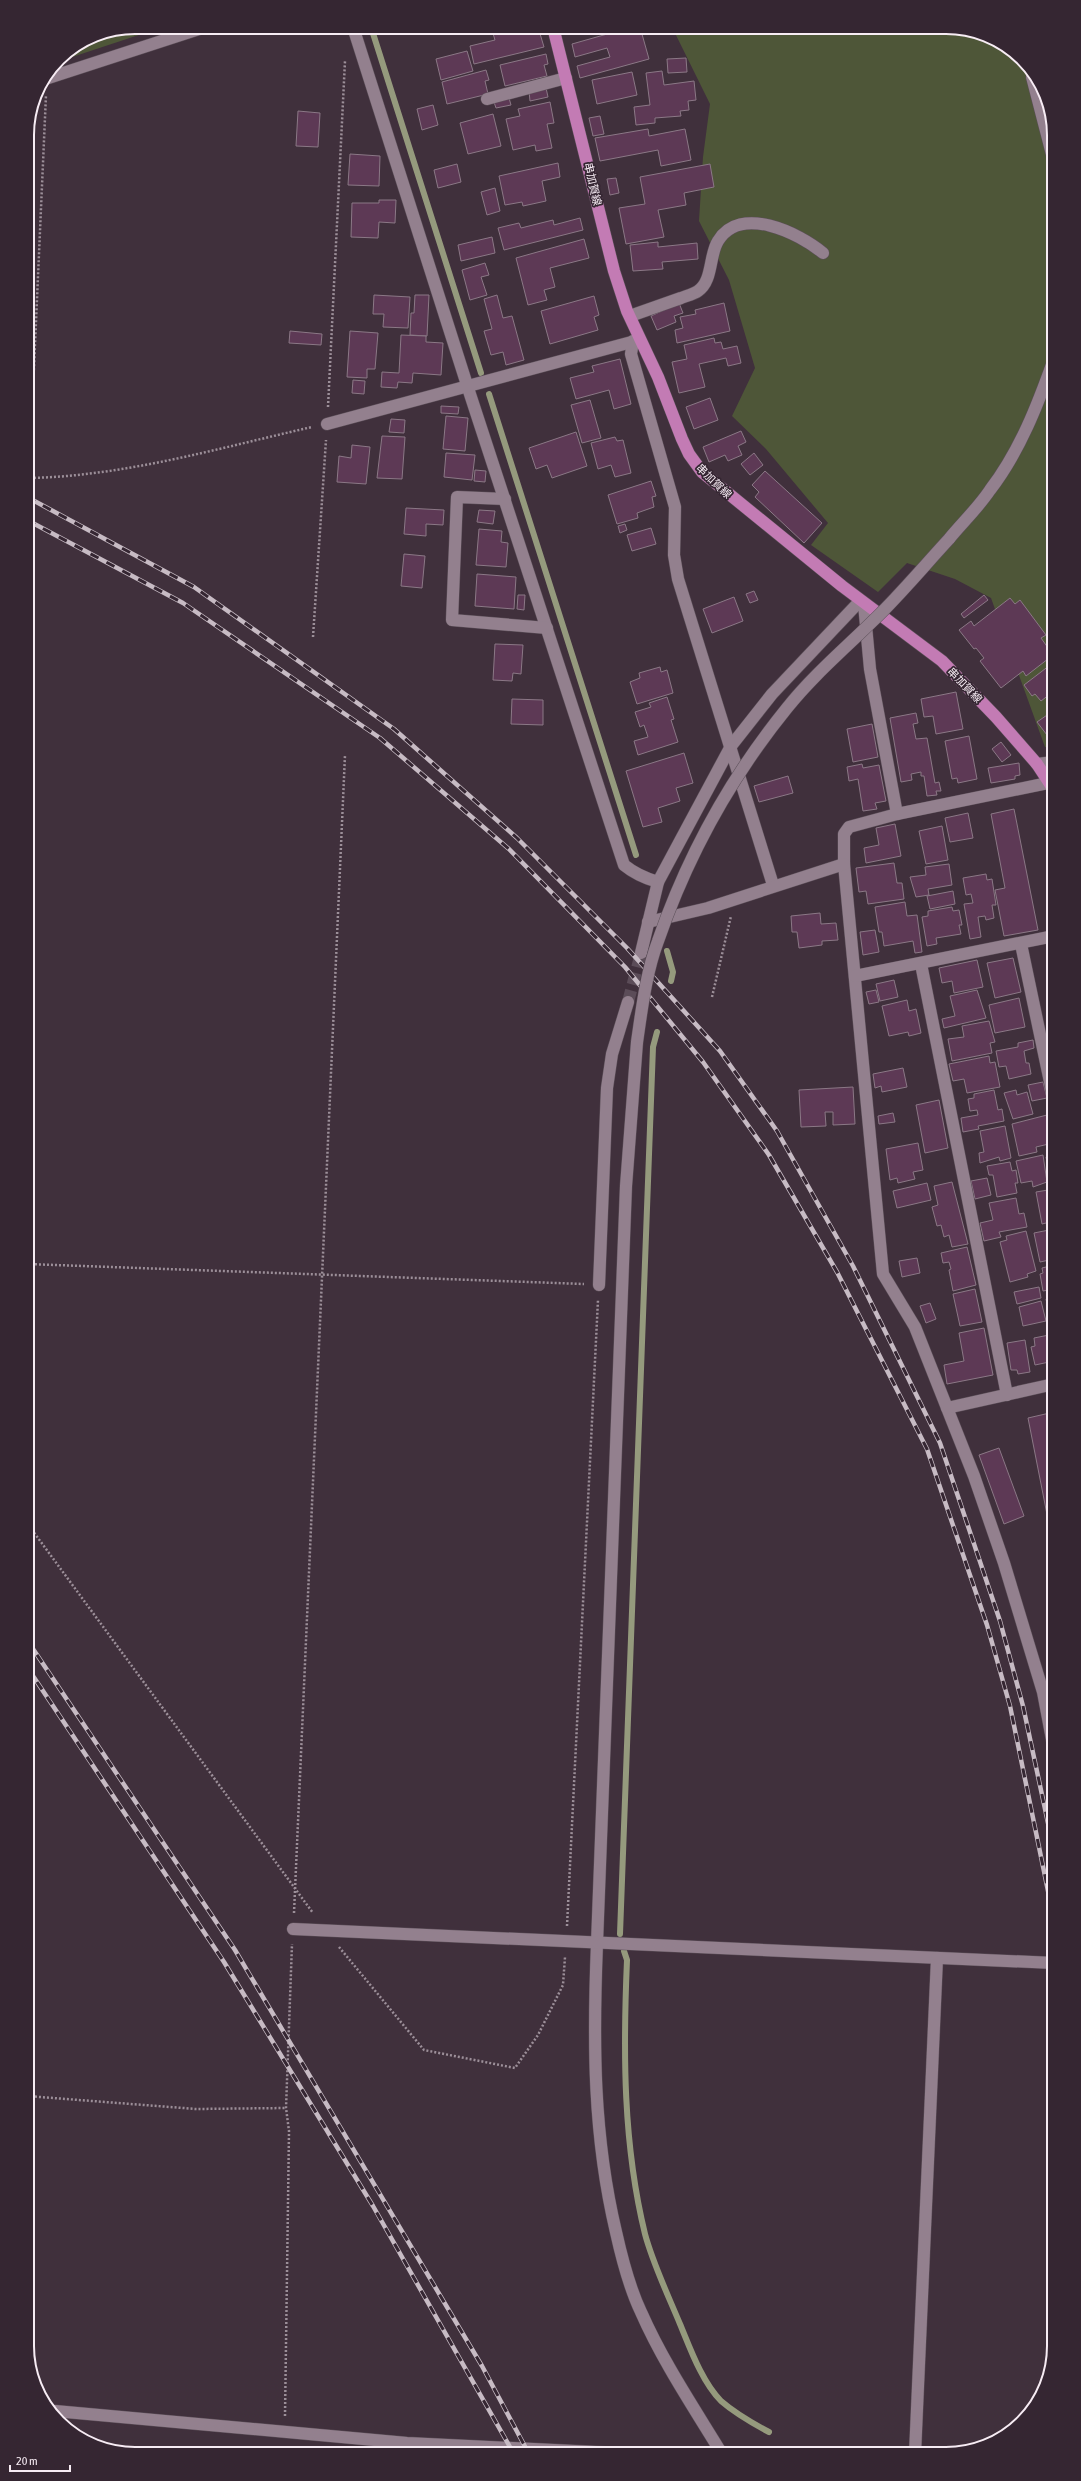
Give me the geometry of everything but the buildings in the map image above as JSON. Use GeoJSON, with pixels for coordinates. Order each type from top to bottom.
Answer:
{"type":"FeatureCollection","features":[{"type":"Feature","properties":{"kind":"main road","name":"串加賀線"},"geometry":{"type":"LineString","coordinates":[[555,34],[614,271],[637,340],[689,454],[702,472],[862,602],[918,641],[942,661],[996,717],[1037,764],[1047,780]]}},
{"type":"Feature","properties":{"kind":"street"},"geometry":{"type":"LineString","coordinates":[[53,77],[184,34]]}},
{"type":"Feature","properties":{"kind":"street"},"geometry":{"type":"LineString","coordinates":[[355,34],[468,388],[624,865],[642,877],[658,882]]}},
{"type":"Feature","properties":{"kind":"street"},"geometry":{"type":"LineString","coordinates":[[487,99],[566,78]]}},
{"type":"Feature","properties":{"kind":"street"},"geometry":{"type":"LineString","coordinates":[[1034,86],[1047,135]]}},
{"type":"Feature","properties":{"kind":"street"},"geometry":{"type":"LineString","coordinates":[[630,316],[699,291],[707,279],[717,242],[726,230],[741,225],[756,223],[793,233],[823,253]]}},
{"type":"Feature","properties":{"kind":"street"},"geometry":{"type":"LineString","coordinates":[[327,424],[468,388],[528,368],[637,340]]}},
{"type":"Feature","properties":{"kind":"street"},"geometry":{"type":"LineString","coordinates":[[637,340],[632,354],[675,507],[674,555],[678,579],[773,885]]}},
{"type":"Feature","properties":{"kind":"street"},"geometry":{"type":"LineString","coordinates":[[718,2447],[664,2360],[640,2311],[623,2262],[608,2200],[598,2135],[594,2030],[626,1186],[636,1042],[642,1004],[657,942],[685,873],[724,796],[792,702],[819,672],[881,613],[949,539],[991,490],[1008,462],[1038,404],[1047,379]]}},
{"type":"Feature","properties":{"kind":"street"},"geometry":{"type":"LineString","coordinates":[[505,499],[458,497],[452,620],[547,628]]}},
{"type":"Feature","properties":{"kind":"street"},"geometry":{"type":"LineString","coordinates":[[641,953],[658,882],[731,746],[772,694],[862,602]]}},
{"type":"Feature","properties":{"kind":"street"},"geometry":{"type":"LineString","coordinates":[[862,602],[870,669],[897,814]]}},
{"type":"Feature","properties":{"kind":"street"},"geometry":{"type":"LineString","coordinates":[[1037,764],[1047,763]]}},
{"type":"Feature","properties":{"kind":"street"},"geometry":{"type":"LineString","coordinates":[[1047,787],[897,814],[849,827],[844,834],[844,864],[883,1274],[915,1328],[947,1408],[1004,1563],[1042,1692],[1047,1716]]}},
{"type":"Feature","properties":{"kind":"street"},"geometry":{"type":"LineString","coordinates":[[648,922],[708,908],[773,885],[844,864]]}},
{"type":"Feature","properties":{"kind":"street"},"geometry":{"type":"LineString","coordinates":[[855,976],[1047,938]]}},
{"type":"Feature","properties":{"kind":"street"},"geometry":{"type":"LineString","coordinates":[[1021,944],[1047,1068]]}},
{"type":"Feature","properties":{"kind":"street"},"geometry":{"type":"LineString","coordinates":[[921,964],[1007,1395]]}},
{"type":"Feature","properties":{"kind":"street"},"geometry":{"type":"LineString","coordinates":[[599,1285],[607,1088],[612,1054],[628,1002]]}},
{"type":"Feature","properties":{"kind":"street"},"geometry":{"type":"LineString","coordinates":[[947,1408],[1047,1386]]}},
{"type":"Feature","properties":{"kind":"street"},"geometry":{"type":"LineString","coordinates":[[293,1929],[1047,1963]]}},
{"type":"Feature","properties":{"kind":"street"},"geometry":{"type":"LineString","coordinates":[[915,2447],[937,1958]]}},
{"type":"Feature","properties":{"kind":"street"},"geometry":{"type":"LineString","coordinates":[[59,2411],[407,2443],[491,2447]]}},
{"type":"Feature","properties":{"kind":"path"},"geometry":{"type":"LineString","coordinates":[[313,637],[327,424],[346,55]]}},
{"type":"Feature","properties":{"kind":"path"},"geometry":{"type":"LineString","coordinates":[[34,378],[46,87]]}},
{"type":"Feature","properties":{"kind":"path"},"geometry":{"type":"LineString","coordinates":[[34,478],[93,473],[150,463],[327,424]]}},
{"type":"Feature","properties":{"kind":"path"},"geometry":{"type":"LineString","coordinates":[[285,2432],[289,2131],[286,2108],[294,1890],[345,755]]}},
{"type":"Feature","properties":{"kind":"path"},"geometry":{"type":"LineString","coordinates":[[712,997],[735,898]]}},
{"type":"Feature","properties":{"kind":"path"},"geometry":{"type":"LineString","coordinates":[[34,1264],[321,1273],[599,1285],[563,1985],[538,2035],[515,2068],[424,2050],[294,1890],[34,1533]]}},
{"type":"Feature","properties":{"kind":"path"},"geometry":{"type":"LineString","coordinates":[[34,2097],[196,2109],[286,2108]]}},
{"type":"Feature","properties":{"kind":"green space"},"geometry":{"type":"Polygon","coordinates":[[[142,34],[71,57],[85,48],[109,37],[142,34]]]}},
{"type":"Feature","properties":{"kind":"green space"},"geometry":{"type":"Polygon","coordinates":[[[675,34],[952,34],[965,36],[978,39],[1007,55],[1026,74],[1037,90],[1045,116],[1047,135],[1047,747],[1045,747],[991,598],[955,579],[907,563],[878,592],[811,545],[828,523],[766,449],[732,416],[755,368],[729,280],[699,221],[703,157],[710,104],[675,34]]]}},
{"type":"Feature","properties":{"kind":"waterway"},"geometry":{"type":"LineString","coordinates":[[373,34],[481,373]]}},
{"type":"Feature","properties":{"kind":"waterway"},"geometry":{"type":"LineString","coordinates":[[489,394],[636,855]]}},
{"type":"Feature","properties":{"kind":"waterway"},"geometry":{"type":"LineString","coordinates":[[667,951],[673,972],[671,981]]}},
{"type":"Feature","properties":{"kind":"waterway"},"geometry":{"type":"LineString","coordinates":[[620,1934],[653,1047],[657,1032]]}},
{"type":"Feature","properties":{"kind":"waterway"},"geometry":{"type":"LineString","coordinates":[[624,1951],[627,1960],[625,2029],[626,2098],[632,2166],[648,2245],[702,2375],[721,2401],[744,2418],[769,2432]]}},
{"type":"Feature","properties":{"kind":"tunnel"},"geometry":{"type":"LineString","coordinates":[[628,1002],[641,953]]}},
{"type":"Feature","properties":{"kind":"railway"},"geometry":{"type":"LineString","coordinates":[[34,501],[194,587],[394,729],[517,838],[627,948],[720,1051],[777,1131],[853,1266],[940,1443],[1000,1621],[1023,1706],[1047,1818]]}},
{"type":"Feature","properties":{"kind":"railway"},"geometry":{"type":"LineString","coordinates":[[34,524],[183,603],[380,738],[509,849],[625,967],[703,1062],[769,1155],[837,1272],[927,1449],[987,1625],[1010,1706],[1047,1886]]}},
{"type":"Feature","properties":{"kind":"railway"},"geometry":{"type":"LineString","coordinates":[[34,1650],[235,1950],[482,2366],[525,2447]]}},
{"type":"Feature","properties":{"kind":"railway"},"geometry":{"type":"LineString","coordinates":[[34,1677],[224,1962],[373,2206],[510,2447]]}}]}
